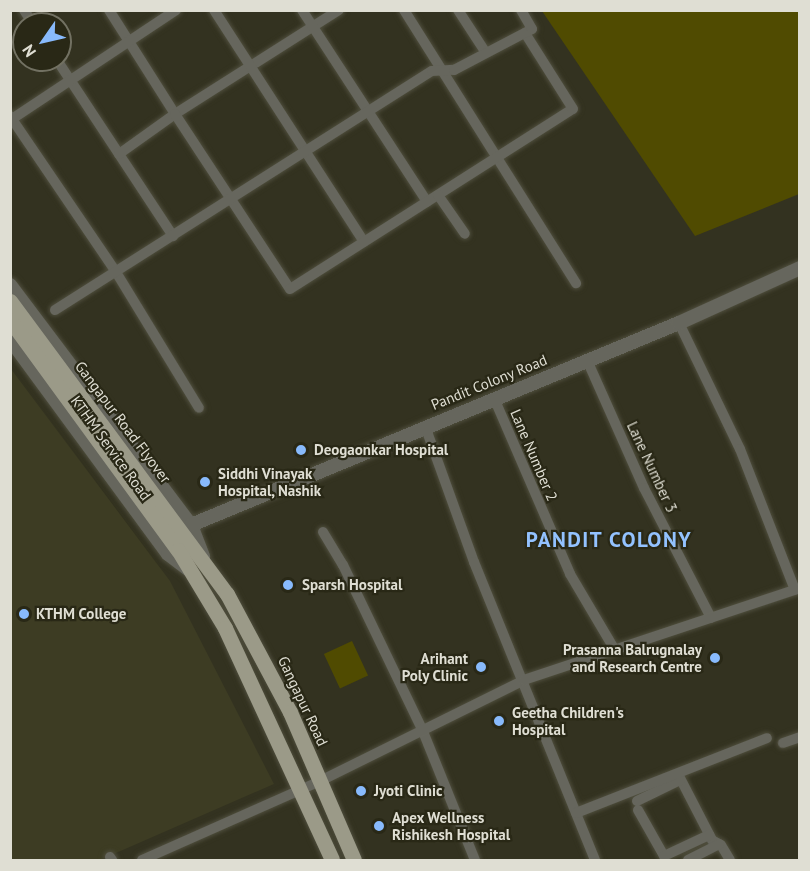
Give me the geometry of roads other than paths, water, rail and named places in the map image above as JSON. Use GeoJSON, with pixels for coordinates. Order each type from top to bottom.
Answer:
{"type":"FeatureCollection","features":[{"type":"Feature","properties":{"kind":"main road","name":"Gangapur Road Flyover"},"geometry":{"type":"LineString","coordinates":[[10,301],[184,546],[191,571]]}},
{"type":"Feature","properties":{"kind":"main road","name":"Gangapur Road Flyover"},"geometry":{"type":"LineString","coordinates":[[10,320],[184,546],[205,564]]}},
{"type":"Feature","properties":{"kind":"main road","name":"Gangapur Road"},"geometry":{"type":"LineString","coordinates":[[205,564],[259,648],[354,861]]}},
{"type":"Feature","properties":{"kind":"main road"},"geometry":{"type":"LineString","coordinates":[[191,571],[225,628],[302,789],[332,861]]}},
{"type":"Feature","properties":{"kind":"street"},"geometry":{"type":"LineString","coordinates":[[110,10],[290,289],[573,109],[525,33]]}},
{"type":"Feature","properties":{"kind":"street"},"geometry":{"type":"LineString","coordinates":[[176,10],[11,117],[116,272],[199,408]]}},
{"type":"Feature","properties":{"kind":"street"},"geometry":{"type":"LineString","coordinates":[[214,10],[364,242]]}},
{"type":"Feature","properties":{"kind":"street"},"geometry":{"type":"LineString","coordinates":[[302,10],[427,202]]}},
{"type":"Feature","properties":{"kind":"street"},"geometry":{"type":"LineString","coordinates":[[119,154],[175,114],[339,10]]}},
{"type":"Feature","properties":{"kind":"street"},"geometry":{"type":"LineString","coordinates":[[404,10],[576,283]]}},
{"type":"Feature","properties":{"kind":"street"},"geometry":{"type":"LineString","coordinates":[[458,10],[486,53]]}},
{"type":"Feature","properties":{"kind":"street"},"geometry":{"type":"LineString","coordinates":[[55,310],[432,71],[454,70],[532,29],[521,10]]}},
{"type":"Feature","properties":{"kind":"street"},"geometry":{"type":"LineString","coordinates":[[65,72],[173,236]]}},
{"type":"Feature","properties":{"kind":"street"},"geometry":{"type":"LineString","coordinates":[[438,195],[465,234]]}},
{"type":"Feature","properties":{"kind":"street","name":"Pandit Colony Road"},"geometry":{"type":"LineString","coordinates":[[191,525],[425,426],[679,323],[800,268]]}},
{"type":"Feature","properties":{"kind":"street","name":"KTHM Service Road"},"geometry":{"type":"LineString","coordinates":[[10,285],[191,525],[205,564]]}},
{"type":"Feature","properties":{"kind":"street"},"geometry":{"type":"LineString","coordinates":[[142,861],[320,781],[524,680],[797,589],[740,449],[679,323]]}},
{"type":"Feature","properties":{"kind":"street","name":"KTHM Service Road"},"geometry":{"type":"LineString","coordinates":[[10,339],[168,554],[191,571]]}},
{"type":"Feature","properties":{"kind":"street","name":"Lane Number 3"},"geometry":{"type":"LineString","coordinates":[[587,360],[644,488],[711,618]]}},
{"type":"Feature","properties":{"kind":"street","name":"Lane Number 2"},"geometry":{"type":"LineString","coordinates":[[494,398],[570,574],[615,650]]}},
{"type":"Feature","properties":{"kind":"street"},"geometry":{"type":"LineString","coordinates":[[425,426],[474,562],[524,680],[595,861]]}},
{"type":"Feature","properties":{"kind":"street"},"geometry":{"type":"LineString","coordinates":[[323,532],[343,565],[422,729],[475,861]]}},
{"type":"Feature","properties":{"kind":"street"},"geometry":{"type":"LineString","coordinates":[[783,743],[800,737]]}},
{"type":"Feature","properties":{"kind":"street"},"geometry":{"type":"LineString","coordinates":[[576,813],[662,784],[767,738]]}},
{"type":"Feature","properties":{"kind":"street"},"geometry":{"type":"LineString","coordinates":[[679,777],[709,835],[719,844],[730,861]]}},
{"type":"Feature","properties":{"kind":"street"},"geometry":{"type":"LineString","coordinates":[[662,784],[637,806],[664,856],[709,835]]}},
{"type":"Feature","properties":{"kind":"street"},"geometry":{"type":"LineString","coordinates":[[688,861],[719,844]]}},
{"type":"Feature","properties":{"kind":"place","name":"Deogaonkar Hospital"},"geometry":{"type":"Point","coordinates":[301,450]}},
{"type":"Feature","properties":{"kind":"place","name":"Siddhi Vinayak Hospital, Nashik"},"geometry":{"type":"Point","coordinates":[205,482]}},
{"type":"Feature","properties":{"kind":"place","name":"Sparsh Hospital"},"geometry":{"type":"Point","coordinates":[288,585]}},
{"type":"Feature","properties":{"kind":"place","name":"KTHM College"},"geometry":{"type":"Point","coordinates":[24,614]}},
{"type":"Feature","properties":{"kind":"place","name":"Prasanna Balrugnalay and Research Centre"},"geometry":{"type":"Point","coordinates":[715,658]}},
{"type":"Feature","properties":{"kind":"place","name":"Arihant Poly Clinic"},"geometry":{"type":"Point","coordinates":[481,667]}},
{"type":"Feature","properties":{"kind":"place","name":"Geetha Children's Hospital"},"geometry":{"type":"Point","coordinates":[499,721]}},
{"type":"Feature","properties":{"kind":"place","name":"Jyoti Clinic"},"geometry":{"type":"Point","coordinates":[361,791]}},
{"type":"Feature","properties":{"kind":"place","name":"Apex Wellness Rishikesh Hospital"},"geometry":{"type":"Point","coordinates":[379,826]}},
{"type":"Feature","properties":{"kind":"district","name":"PANDIT COLONY"},"geometry":{"type":"Point","coordinates":[609,540]}}]}
